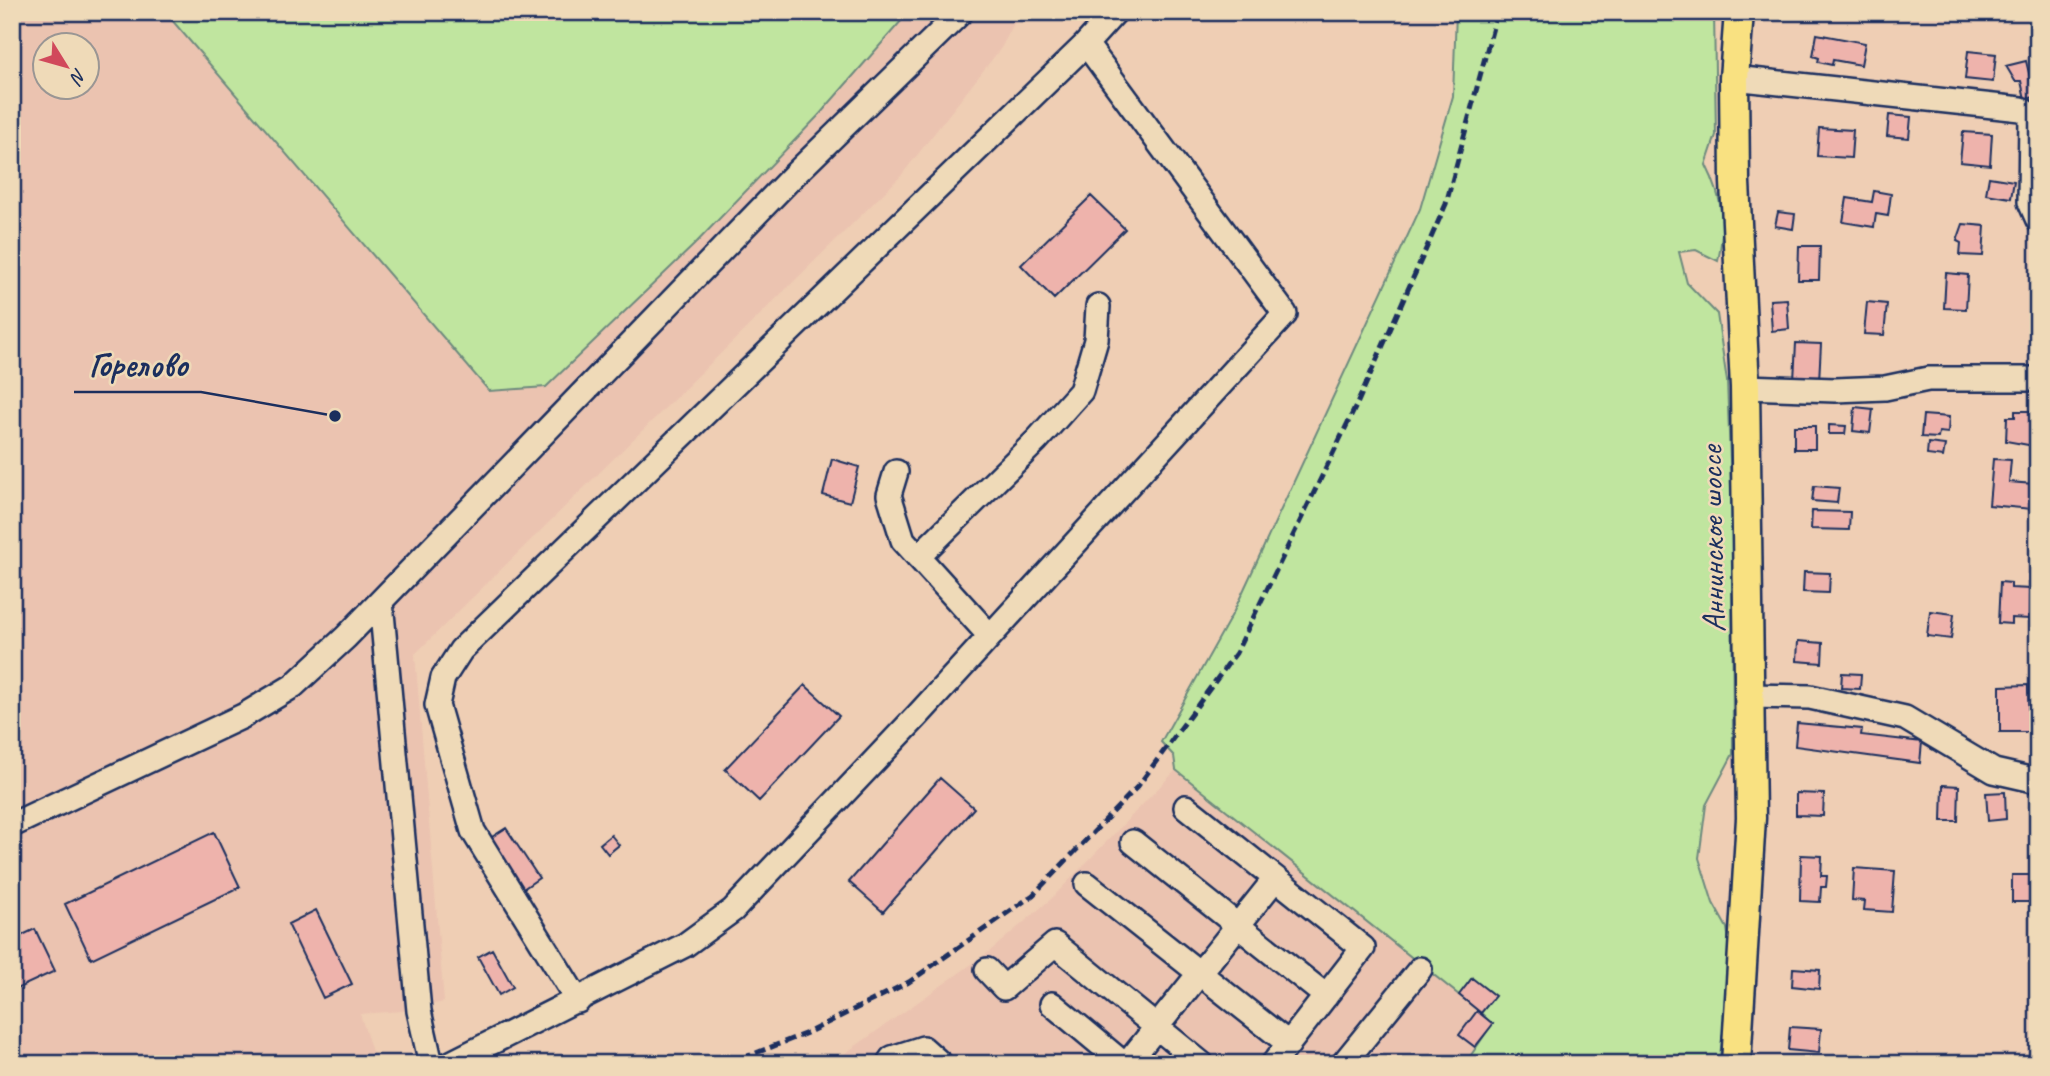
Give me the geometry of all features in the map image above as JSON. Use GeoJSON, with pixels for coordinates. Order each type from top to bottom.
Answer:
{"type":"FeatureCollection","features":[{"type":"Feature","properties":{"kind":"main road","name":"Аннинское шоссе"},"geometry":{"type":"LineString","coordinates":[[1736,1064],[1752,818],[1745,387],[1735,195],[1734,78],[1739,12]]}},
{"type":"Feature","properties":{"kind":"street"},"geometry":{"type":"LineString","coordinates":[[12,825],[243,716],[293,686],[381,602],[793,176],[961,12]]}},
{"type":"Feature","properties":{"kind":"street"},"geometry":{"type":"LineString","coordinates":[[578,1001],[473,831],[438,705],[443,678],[461,650],[1087,44],[1115,12]]}},
{"type":"Feature","properties":{"kind":"street"},"geometry":{"type":"LineString","coordinates":[[449,1064],[685,945],[733,910],[990,636],[1285,314],[1087,44]]}},
{"type":"Feature","properties":{"kind":"street"},"geometry":{"type":"LineString","coordinates":[[1734,78],[2021,109],[2031,115],[2030,202],[2038,220]]}},
{"type":"Feature","properties":{"kind":"street"},"geometry":{"type":"LineString","coordinates":[[918,557],[1037,440],[1081,391],[1096,340],[1098,306]]}},
{"type":"Feature","properties":{"kind":"street"},"geometry":{"type":"LineString","coordinates":[[1745,387],[1835,390],[1885,388],[1928,379],[2038,379]]}},
{"type":"Feature","properties":{"kind":"street"},"geometry":{"type":"LineString","coordinates":[[896,472],[889,495],[903,540],[990,636]]}},
{"type":"Feature","properties":{"kind":"street"},"geometry":{"type":"LineString","coordinates":[[381,602],[419,1011],[431,1064]]}},
{"type":"Feature","properties":{"kind":"street"},"geometry":{"type":"LineString","coordinates":[[1750,696],[1810,697],[1905,718],[1994,771],[2038,781]]}},
{"type":"Feature","properties":{"kind":"street"},"geometry":{"type":"LineString","coordinates":[[1186,807],[1363,948],[1273,1064]]}},
{"type":"Feature","properties":{"kind":"street"},"geometry":{"type":"LineString","coordinates":[[1133,842],[1326,996]]}},
{"type":"Feature","properties":{"kind":"street"},"geometry":{"type":"LineString","coordinates":[[1052,1004],[1126,1064],[1275,879]]}},
{"type":"Feature","properties":{"kind":"street"},"geometry":{"type":"LineString","coordinates":[[1087,884],[1289,1044]]}},
{"type":"Feature","properties":{"kind":"street"},"geometry":{"type":"LineString","coordinates":[[987,970],[1004,988],[1055,944],[1202,1064]]}},
{"type":"Feature","properties":{"kind":"street"},"geometry":{"type":"LineString","coordinates":[[1343,1064],[1420,969]]}},
{"type":"Feature","properties":{"kind":"street"},"geometry":{"type":"LineString","coordinates":[[888,1064],[892,1058],[923,1048],[941,1064]]}},
{"type":"Feature","properties":{"kind":"shaded area"},"geometry":{"type":"Polygon","coordinates":[[[12,12],[1020,12],[1001,48],[900,177],[415,654],[444,1002],[403,1011],[360,1014],[376,1064],[12,1064],[12,12]]]}},
{"type":"Feature","properties":{"kind":"shaded area"},"geometry":{"type":"Polygon","coordinates":[[[1176,770],[1459,994],[1472,978],[1493,1024],[1465,1064],[830,1064],[989,952],[1051,899],[1176,770]]]}},
{"type":"Feature","properties":{"kind":"green space"},"geometry":{"type":"Polygon","coordinates":[[[165,12],[909,12],[819,115],[694,245],[546,387],[489,391],[165,12]]]}},
{"type":"Feature","properties":{"kind":"green space"},"geometry":{"type":"Polygon","coordinates":[[[1456,12],[1714,12],[1716,135],[1706,165],[1719,201],[1722,235],[1718,261],[1696,250],[1679,252],[1687,283],[1717,314],[1727,381],[1732,513],[1733,754],[1706,805],[1699,858],[1713,903],[1727,928],[1732,961],[1719,1064],[1465,1064],[1492,1024],[1481,1013],[1472,978],[1459,995],[1176,770],[1174,756],[1161,742],[1234,611],[1420,209],[1453,96],[1456,12]]]}},
{"type":"Feature","properties":{"kind":"building"},"geometry":{"type":"Polygon","coordinates":[[[1817,34],[1865,43],[1861,65],[1833,60],[1832,65],[1818,62],[1819,58],[1813,56],[1817,34]]]}},
{"type":"Feature","properties":{"kind":"building"},"geometry":{"type":"Polygon","coordinates":[[[1968,51],[1996,54],[1993,82],[1965,79],[1968,51]]]}},
{"type":"Feature","properties":{"kind":"building"},"geometry":{"type":"Polygon","coordinates":[[[2026,61],[2035,97],[2025,99],[2021,81],[2015,81],[2006,66],[2026,61]]]}},
{"type":"Feature","properties":{"kind":"building"},"geometry":{"type":"Polygon","coordinates":[[[1889,115],[1911,117],[1909,138],[1887,136],[1889,115]]]}},
{"type":"Feature","properties":{"kind":"building"},"geometry":{"type":"Polygon","coordinates":[[[1819,128],[1853,130],[1851,158],[1817,156],[1819,128]]]}},
{"type":"Feature","properties":{"kind":"building"},"geometry":{"type":"Polygon","coordinates":[[[1963,132],[1992,134],[1990,165],[1960,162],[1963,132]]]}},
{"type":"Feature","properties":{"kind":"building"},"geometry":{"type":"Polygon","coordinates":[[[1989,177],[2014,181],[2011,198],[1986,194],[1989,177]]]}},
{"type":"Feature","properties":{"kind":"building"},"geometry":{"type":"Polygon","coordinates":[[[1874,191],[1891,194],[1888,216],[1876,214],[1874,227],[1843,222],[1847,198],[1872,202],[1874,191]]]}},
{"type":"Feature","properties":{"kind":"building"},"geometry":{"type":"Polygon","coordinates":[[[1091,196],[1125,229],[1054,299],[1021,265],[1091,196]]]}},
{"type":"Feature","properties":{"kind":"building"},"geometry":{"type":"Polygon","coordinates":[[[1778,212],[1795,214],[1793,229],[1775,226],[1778,212]]]}},
{"type":"Feature","properties":{"kind":"building"},"geometry":{"type":"Polygon","coordinates":[[[1963,224],[1985,226],[1983,256],[1960,255],[1961,243],[1957,241],[1963,224]]]}},
{"type":"Feature","properties":{"kind":"building"},"geometry":{"type":"Polygon","coordinates":[[[1799,246],[1820,246],[1819,280],[1798,280],[1799,246]]]}},
{"type":"Feature","properties":{"kind":"building"},"geometry":{"type":"Polygon","coordinates":[[[1946,273],[1968,275],[1966,309],[1944,308],[1946,273]]]}},
{"type":"Feature","properties":{"kind":"building"},"geometry":{"type":"Polygon","coordinates":[[[1787,299],[1789,329],[1772,331],[1770,300],[1787,299]]]}},
{"type":"Feature","properties":{"kind":"building"},"geometry":{"type":"Polygon","coordinates":[[[1867,302],[1887,304],[1884,335],[1864,334],[1867,302]]]}},
{"type":"Feature","properties":{"kind":"building"},"geometry":{"type":"Polygon","coordinates":[[[1796,343],[1821,344],[1819,381],[1794,380],[1796,343]]]}},
{"type":"Feature","properties":{"kind":"building"},"geometry":{"type":"Polygon","coordinates":[[[1855,407],[1873,409],[1870,433],[1853,431],[1855,407]]]}},
{"type":"Feature","properties":{"kind":"building"},"geometry":{"type":"Polygon","coordinates":[[[2015,411],[2033,411],[2033,418],[2038,418],[2038,442],[2034,442],[2034,446],[2006,441],[2007,417],[2015,417],[2015,411]]]}},
{"type":"Feature","properties":{"kind":"building"},"geometry":{"type":"Polygon","coordinates":[[[1923,415],[1949,417],[1948,433],[1939,432],[1938,438],[1921,437],[1923,415]]]}},
{"type":"Feature","properties":{"kind":"building"},"geometry":{"type":"Polygon","coordinates":[[[1829,425],[1846,426],[1845,434],[1829,434],[1829,425]]]}},
{"type":"Feature","properties":{"kind":"building"},"geometry":{"type":"Polygon","coordinates":[[[1794,426],[1815,426],[1815,449],[1794,449],[1794,426]]]}},
{"type":"Feature","properties":{"kind":"building"},"geometry":{"type":"Polygon","coordinates":[[[1928,443],[1945,445],[1943,457],[1927,455],[1928,443]]]}},
{"type":"Feature","properties":{"kind":"building"},"geometry":{"type":"Polygon","coordinates":[[[832,459],[859,467],[850,502],[823,495],[832,459]]]}},
{"type":"Feature","properties":{"kind":"building"},"geometry":{"type":"Polygon","coordinates":[[[1993,459],[2011,460],[2009,482],[2034,484],[2032,509],[1989,505],[1993,459]]]}},
{"type":"Feature","properties":{"kind":"building"},"geometry":{"type":"Polygon","coordinates":[[[1814,486],[1839,488],[1837,503],[1812,501],[1814,486]]]}},
{"type":"Feature","properties":{"kind":"building"},"geometry":{"type":"Polygon","coordinates":[[[1812,511],[1850,512],[1849,530],[1811,529],[1812,511]]]}},
{"type":"Feature","properties":{"kind":"building"},"geometry":{"type":"Polygon","coordinates":[[[1804,572],[1830,573],[1829,593],[1803,592],[1804,572]]]}},
{"type":"Feature","properties":{"kind":"building"},"geometry":{"type":"Polygon","coordinates":[[[2000,582],[2011,583],[2011,588],[2031,589],[2030,619],[2011,618],[2011,624],[1998,623],[2000,582]]]}},
{"type":"Feature","properties":{"kind":"building"},"geometry":{"type":"Polygon","coordinates":[[[1930,611],[1954,614],[1951,639],[1927,636],[1930,611]]]}},
{"type":"Feature","properties":{"kind":"building"},"geometry":{"type":"Polygon","coordinates":[[[1798,641],[1823,643],[1822,663],[1797,661],[1798,641]]]}},
{"type":"Feature","properties":{"kind":"building"},"geometry":{"type":"Polygon","coordinates":[[[1842,673],[1861,674],[1860,689],[1841,688],[1842,673]]]}},
{"type":"Feature","properties":{"kind":"building"},"geometry":{"type":"Polygon","coordinates":[[[805,685],[839,716],[759,801],[725,769],[805,685]]]}},
{"type":"Feature","properties":{"kind":"building"},"geometry":{"type":"Polygon","coordinates":[[[2028,685],[2029,732],[2000,732],[2000,686],[2028,685]]]}},
{"type":"Feature","properties":{"kind":"building"},"geometry":{"type":"Polygon","coordinates":[[[1797,723],[1862,729],[1861,735],[1922,742],[1920,763],[1795,746],[1797,723]]]}},
{"type":"Feature","properties":{"kind":"building"},"geometry":{"type":"Polygon","coordinates":[[[940,778],[974,808],[883,912],[849,882],[940,778]]]}},
{"type":"Feature","properties":{"kind":"building"},"geometry":{"type":"Polygon","coordinates":[[[1943,785],[1959,786],[1958,821],[1942,821],[1943,785]]]}},
{"type":"Feature","properties":{"kind":"building"},"geometry":{"type":"Polygon","coordinates":[[[2005,792],[2006,819],[1988,821],[1986,793],[2005,792]]]}},
{"type":"Feature","properties":{"kind":"building"},"geometry":{"type":"Polygon","coordinates":[[[1796,793],[1824,794],[1823,816],[1796,815],[1796,793]]]}},
{"type":"Feature","properties":{"kind":"building"},"geometry":{"type":"Polygon","coordinates":[[[506,828],[539,878],[517,893],[484,842],[506,828]]]}},
{"type":"Feature","properties":{"kind":"building"},"geometry":{"type":"Polygon","coordinates":[[[214,832],[240,887],[91,959],[65,904],[214,832]]]}},
{"type":"Feature","properties":{"kind":"building"},"geometry":{"type":"Polygon","coordinates":[[[611,835],[619,845],[608,854],[600,844],[611,835]]]}},
{"type":"Feature","properties":{"kind":"building"},"geometry":{"type":"Polygon","coordinates":[[[1801,855],[1822,856],[1821,876],[1827,876],[1826,887],[1821,887],[1820,902],[1800,901],[1801,855]]]}},
{"type":"Feature","properties":{"kind":"building"},"geometry":{"type":"Polygon","coordinates":[[[1854,868],[1895,871],[1892,912],[1864,910],[1865,901],[1852,900],[1854,868]]]}},
{"type":"Feature","properties":{"kind":"building"},"geometry":{"type":"Polygon","coordinates":[[[2012,875],[2036,875],[2036,902],[2012,902],[2012,875]]]}},
{"type":"Feature","properties":{"kind":"building"},"geometry":{"type":"Polygon","coordinates":[[[316,910],[352,984],[323,998],[288,924],[316,910]]]}},
{"type":"Feature","properties":{"kind":"building"},"geometry":{"type":"Polygon","coordinates":[[[35,929],[55,971],[12,991],[12,940],[35,929]]]}},
{"type":"Feature","properties":{"kind":"building"},"geometry":{"type":"Polygon","coordinates":[[[492,949],[513,987],[499,995],[478,957],[492,949]]]}},
{"type":"Feature","properties":{"kind":"building"},"geometry":{"type":"Polygon","coordinates":[[[1793,968],[1820,970],[1819,989],[1792,986],[1793,968]]]}},
{"type":"Feature","properties":{"kind":"building"},"geometry":{"type":"Polygon","coordinates":[[[1472,978],[1495,996],[1481,1013],[1459,995],[1472,978]]]}},
{"type":"Feature","properties":{"kind":"building"},"geometry":{"type":"Polygon","coordinates":[[[1477,1011],[1493,1024],[1475,1047],[1459,1035],[1477,1011]]]}},
{"type":"Feature","properties":{"kind":"building"},"geometry":{"type":"Polygon","coordinates":[[[1790,1027],[1821,1029],[1819,1053],[1788,1050],[1790,1027]]]}},
{"type":"Feature","properties":{"kind":"railway"},"geometry":{"type":"LineString","coordinates":[[728,1064],[807,1033],[909,982],[1033,895],[1138,786],[1236,653],[1357,404],[1446,204],[1497,12]]}},
{"type":"Feature","properties":{"kind":"place","name":"Горелово"},"geometry":{"type":"Point","coordinates":[335,416]}}]}
